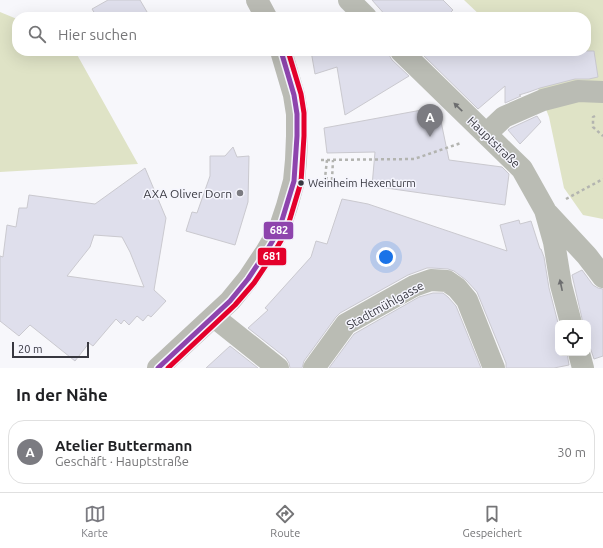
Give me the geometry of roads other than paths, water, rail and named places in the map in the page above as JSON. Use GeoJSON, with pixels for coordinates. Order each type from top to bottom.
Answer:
{"type":"FeatureCollection","features":[{"type":"Feature","properties":{"kind":"main road"},"geometry":{"type":"LineString","coordinates":[[257,0],[263,12]]}},
{"type":"Feature","properties":{"kind":"main road"},"geometry":{"type":"LineString","coordinates":[[158,368],[230,301],[248,279],[279,230],[294,180],[297,114],[294,95],[282,56]]}},
{"type":"Feature","properties":{"kind":"street"},"geometry":{"type":"LineString","coordinates":[[349,0],[361,12]]}},
{"type":"Feature","properties":{"kind":"street","name":"Hauptstraße"},"geometry":{"type":"LineString","coordinates":[[406,56],[522,169],[545,210],[554,242],[561,285],[570,320]]}},
{"type":"Feature","properties":{"kind":"street"},"geometry":{"type":"LineString","coordinates":[[486,134],[504,117],[543,100],[578,91],[603,92]]}},
{"type":"Feature","properties":{"kind":"street"},"geometry":{"type":"LineString","coordinates":[[545,210],[587,256],[603,277]]}},
{"type":"Feature","properties":{"kind":"street","name":"Stadtmühlgasse"},"geometry":{"type":"LineString","coordinates":[[314,368],[346,324],[414,286],[431,280],[446,281],[457,288],[468,300],[494,368]]}},
{"type":"Feature","properties":{"kind":"street"},"geometry":{"type":"LineString","coordinates":[[214,316],[278,368]]}},
{"type":"Feature","properties":{"kind":"street"},"geometry":{"type":"LineString","coordinates":[[580,356],[583,368]]}},
{"type":"Feature","properties":{"kind":"place","name":"Atelier Buttermann"},"geometry":{"type":"Point","coordinates":[430,137]}},
{"type":"Feature","properties":{"kind":"place","name":"Weinheim Hexenturm"},"geometry":{"type":"Point","coordinates":[301,183]}},
{"type":"Feature","properties":{"kind":"place","name":"AXA Oliver Dorn"},"geometry":{"type":"Point","coordinates":[240,193]}}]}
